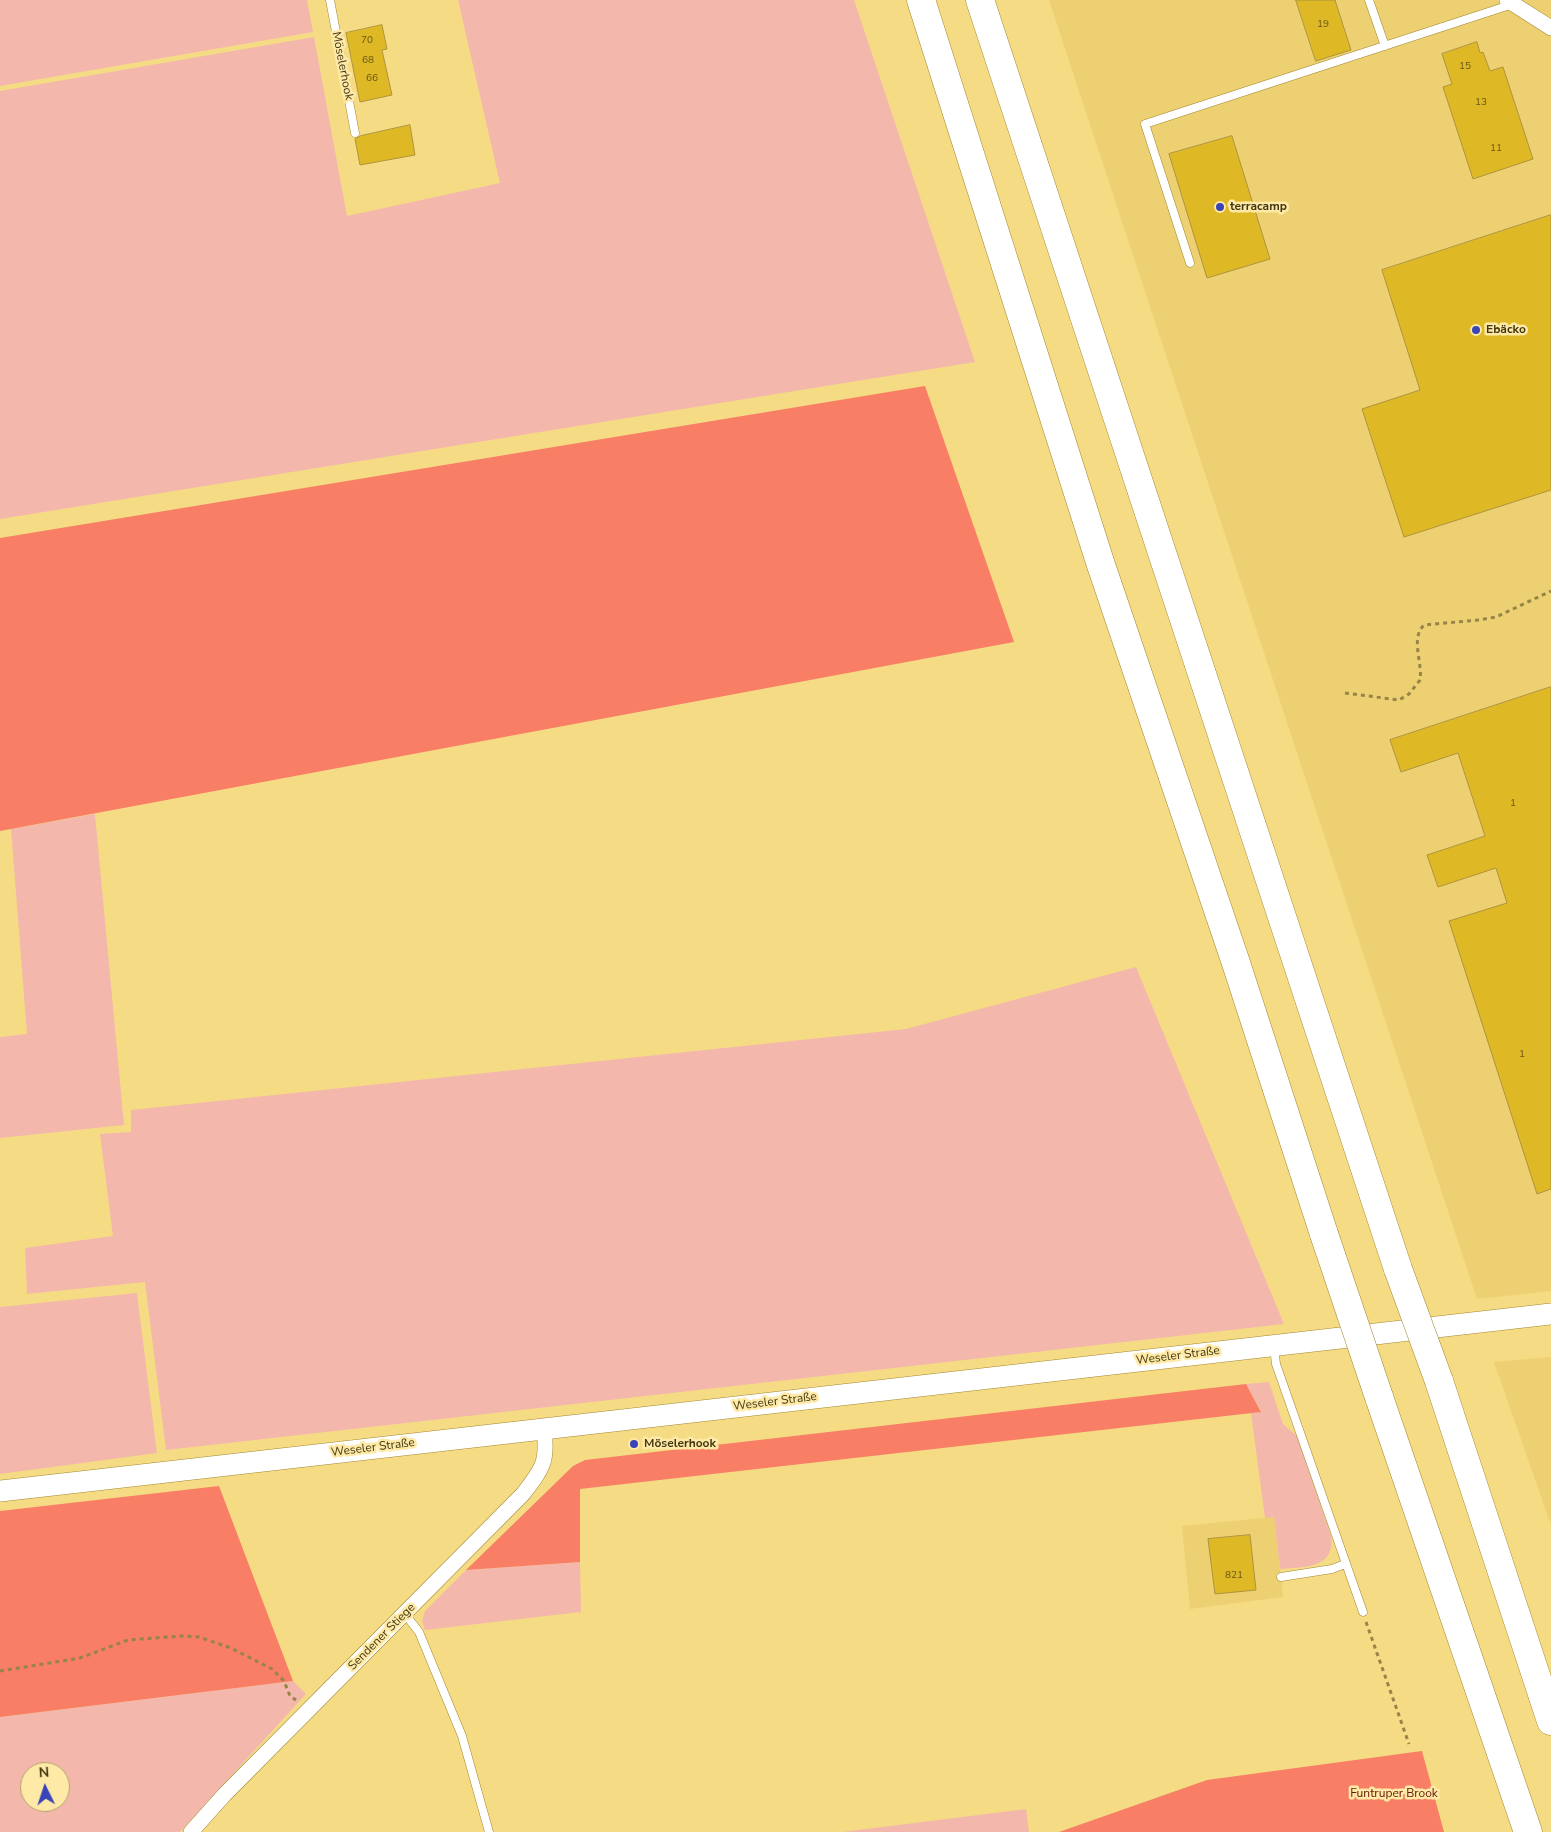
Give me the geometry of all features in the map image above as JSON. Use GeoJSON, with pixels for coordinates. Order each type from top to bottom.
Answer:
{"type":"FeatureCollection","features":[{"type":"Feature","properties":{"kind":"highway"},"geometry":{"type":"LineString","coordinates":[[921,0],[1100,562],[1236,963],[1324,1234],[1528,1832]]}},
{"type":"Feature","properties":{"kind":"highway"},"geometry":{"type":"LineString","coordinates":[[980,0],[1398,1269],[1439,1381],[1551,1721]]}},
{"type":"Feature","properties":{"kind":"main road","name":"Weseler Straße"},"geometry":{"type":"LineString","coordinates":[[0,1491],[1551,1314]]}},
{"type":"Feature","properties":{"kind":"street"},"geometry":{"type":"LineString","coordinates":[[1510,2],[1551,28]]}},
{"type":"Feature","properties":{"kind":"street","name":"Sendener Stiege"},"geometry":{"type":"LineString","coordinates":[[191,1832],[225,1794],[523,1494],[545,1461],[544,1429]]}},
{"type":"Feature","properties":{"kind":"lane","name":"Möselerhook"},"geometry":{"type":"LineString","coordinates":[[330,0],[355,133]]}},
{"type":"Feature","properties":{"kind":"lane"},"geometry":{"type":"LineString","coordinates":[[1369,0],[1385,46]]}},
{"type":"Feature","properties":{"kind":"lane"},"geometry":{"type":"LineString","coordinates":[[1190,264],[1145,124],[1385,46],[1510,2]]}},
{"type":"Feature","properties":{"kind":"lane"},"geometry":{"type":"LineString","coordinates":[[1273,1346],[1276,1364],[1362,1612]]}},
{"type":"Feature","properties":{"kind":"lane"},"geometry":{"type":"LineString","coordinates":[[1281,1577],[1332,1570],[1345,1564]]}},
{"type":"Feature","properties":{"kind":"lane"},"geometry":{"type":"LineString","coordinates":[[405,1614],[419,1632],[462,1736],[489,1832]]}},
{"type":"Feature","properties":{"kind":"path"},"geometry":{"type":"LineString","coordinates":[[1345,693],[1399,700],[1409,694],[1420,680],[1417,646],[1419,631],[1424,625],[1478,620],[1496,616],[1551,591]]}},
{"type":"Feature","properties":{"kind":"path"},"geometry":{"type":"LineString","coordinates":[[1362,1612],[1409,1744]]}},
{"type":"Feature","properties":{"kind":"path"},"geometry":{"type":"LineString","coordinates":[[0,1671],[80,1658],[128,1640],[181,1636],[199,1637],[231,1648],[272,1669],[284,1681],[290,1696],[308,1710]]}},
{"type":"Feature","properties":{"kind":"shaded area"},"geometry":{"type":"Polygon","coordinates":[[[0,0],[307,0],[313,32],[0,86],[0,0]]]}},
{"type":"Feature","properties":{"kind":"shaded area"},"geometry":{"type":"Polygon","coordinates":[[[458,0],[854,0],[975,362],[0,519],[0,91],[314,37],[347,216],[500,183],[458,0]]]}},
{"type":"Feature","properties":{"kind":"shaded area"},"geometry":{"type":"Polygon","coordinates":[[[1049,0],[1551,0],[1551,1291],[1477,1299],[1049,0]]]}},
{"type":"Feature","properties":{"kind":"shaded area"},"geometry":{"type":"Polygon","coordinates":[[[95,814],[124,1125],[0,1138],[0,1037],[27,1034],[11,829],[95,814]]]}},
{"type":"Feature","properties":{"kind":"shaded area"},"geometry":{"type":"Polygon","coordinates":[[[1136,967],[1284,1324],[166,1450],[145,1282],[27,1294],[25,1248],[113,1236],[100,1134],[131,1132],[131,1110],[906,1029],[1136,967]]]}},
{"type":"Feature","properties":{"kind":"shaded area"},"geometry":{"type":"Polygon","coordinates":[[[137,1293],[157,1453],[0,1474],[0,1307],[137,1293]]]}},
{"type":"Feature","properties":{"kind":"shaded area"},"geometry":{"type":"Polygon","coordinates":[[[1551,1357],[1551,1525],[1494,1362],[1551,1357]]]}},
{"type":"Feature","properties":{"kind":"shaded area"},"geometry":{"type":"Polygon","coordinates":[[[1269,1382],[1283,1424],[1297,1436],[1331,1536],[1331,1547],[1328,1555],[1323,1560],[1316,1564],[1298,1568],[1280,1569],[1274,1517],[1265,1518],[1251,1413],[1261,1411],[1246,1384],[1269,1382]]]}},
{"type":"Feature","properties":{"kind":"shaded area"},"geometry":{"type":"Polygon","coordinates":[[[1274,1517],[1283,1597],[1190,1609],[1182,1526],[1274,1517]]]}},
{"type":"Feature","properties":{"kind":"shaded area"},"geometry":{"type":"Polygon","coordinates":[[[580,1562],[581,1612],[425,1630],[422,1621],[425,1611],[466,1570],[580,1562]]]}},
{"type":"Feature","properties":{"kind":"shaded area"},"geometry":{"type":"Polygon","coordinates":[[[293,1681],[306,1694],[180,1832],[0,1832],[0,1717],[293,1681]]]}},
{"type":"Feature","properties":{"kind":"shaded area"},"geometry":{"type":"Polygon","coordinates":[[[1026,1809],[1029,1832],[842,1832],[1026,1809]]]}},
{"type":"Feature","properties":{"kind":"green space"},"geometry":{"type":"Polygon","coordinates":[[[925,386],[1014,642],[0,831],[0,538],[925,386]]]}},
{"type":"Feature","properties":{"kind":"green space"},"geometry":{"type":"Polygon","coordinates":[[[1246,1384],[1261,1412],[580,1489],[580,1562],[466,1570],[573,1466],[585,1460],[1246,1384]]]}},
{"type":"Feature","properties":{"kind":"green space"},"geometry":{"type":"Polygon","coordinates":[[[219,1486],[293,1681],[0,1717],[0,1511],[219,1486]]]}},
{"type":"Feature","properties":{"kind":"green space","name":"Funtruper Brook"},"geometry":{"type":"Polygon","coordinates":[[[1422,1751],[1444,1832],[1059,1832],[1207,1780],[1422,1751]]]}},
{"type":"Feature","properties":{"kind":"building"},"geometry":{"type":"Polygon","coordinates":[[[1296,0],[1335,0],[1351,50],[1316,61],[1296,0]]]}},
{"type":"Feature","properties":{"kind":"building"},"geometry":{"type":"Polygon","coordinates":[[[382,25],[387,49],[382,50],[392,95],[360,102],[346,33],[382,25]]]}},
{"type":"Feature","properties":{"kind":"building"},"geometry":{"type":"Polygon","coordinates":[[[1477,42],[1480,53],[1483,52],[1490,71],[1503,67],[1533,159],[1473,179],[1443,87],[1452,84],[1442,54],[1477,42]]]}},
{"type":"Feature","properties":{"kind":"building"},"geometry":{"type":"Polygon","coordinates":[[[410,125],[415,155],[360,165],[355,139],[360,136],[410,125]]]}},
{"type":"Feature","properties":{"kind":"building","name":"terracamp"},"geometry":{"type":"Polygon","coordinates":[[[1232,136],[1270,259],[1207,278],[1169,154],[1232,136]]]}},
{"type":"Feature","properties":{"kind":"building","name":"Ebäcko"},"geometry":{"type":"Polygon","coordinates":[[[1551,215],[1551,490],[1404,537],[1362,409],[1420,390],[1382,270],[1551,215]]]}},
{"type":"Feature","properties":{"kind":"building"},"geometry":{"type":"Polygon","coordinates":[[[1551,687],[1551,1189],[1537,1194],[1449,921],[1507,903],[1496,868],[1438,887],[1427,855],[1485,836],[1458,753],[1401,772],[1390,740],[1551,687]]]}},
{"type":"Feature","properties":{"kind":"building"},"geometry":{"type":"Polygon","coordinates":[[[1250,1535],[1256,1590],[1215,1594],[1208,1539],[1250,1535]]]}},
{"type":"Feature","properties":{"kind":"place","name":"terracamp"},"geometry":{"type":"Point","coordinates":[1220,207]}},
{"type":"Feature","properties":{"kind":"place","name":"Ebäcko"},"geometry":{"type":"Point","coordinates":[1476,330]}},
{"type":"Feature","properties":{"kind":"place","name":"Möselerhook"},"geometry":{"type":"Point","coordinates":[634,1444]}}]}
